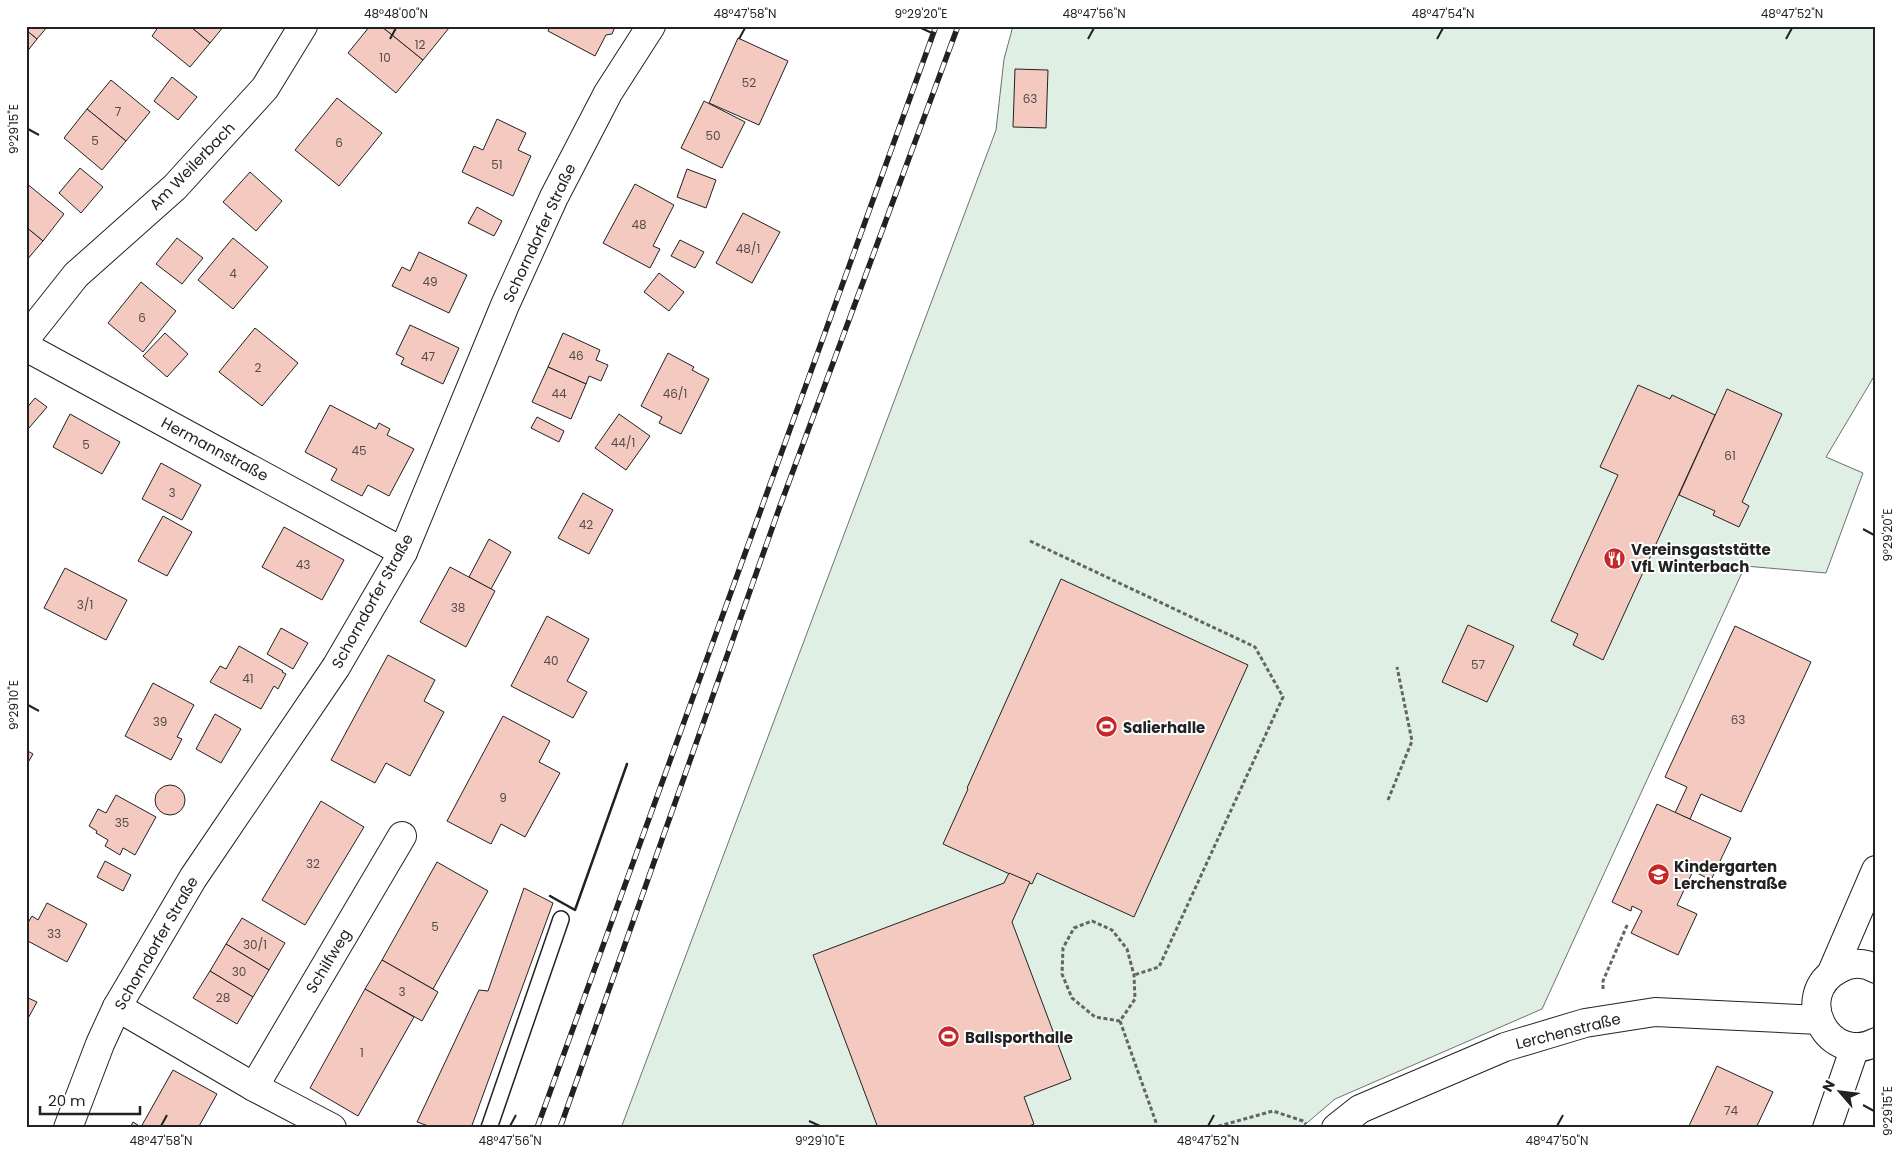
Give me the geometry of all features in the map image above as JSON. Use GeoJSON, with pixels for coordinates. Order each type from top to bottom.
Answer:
{"type":"FeatureCollection","features":[{"type":"Feature","properties":{"kind":"street","name":"Am Weilerbach"},"geometry":{"type":"LineString","coordinates":[[26,338],[76,275],[176,187],[265,88],[303,26]]}},
{"type":"Feature","properties":{"kind":"street","name":"Schorndorfer Straße"},"geometry":{"type":"LineString","coordinates":[[68,1128],[100,1044],[117,1007],[193,878],[336,667],[403,552],[505,305],[554,196],[608,93],[651,26]]}},
{"type":"Feature","properties":{"kind":"street","name":"Hermannstraße"},"geometry":{"type":"LineString","coordinates":[[26,347],[403,552]]}},
{"type":"Feature","properties":{"kind":"street","name":"Schilfweg"},"geometry":{"type":"LineString","coordinates":[[254,1087],[402,836]]}},
{"type":"Feature","properties":{"kind":"street"},"geometry":{"type":"LineString","coordinates":[[1827,1128],[1865,1044],[1841,1043],[1827,1034],[1819,1020],[1816,1010],[1816,999],[1822,984],[1832,972],[1876,870]]}},
{"type":"Feature","properties":{"kind":"street"},"geometry":{"type":"LineString","coordinates":[[1832,972],[1853,964],[1869,965],[1876,969]]}},
{"type":"Feature","properties":{"kind":"street"},"geometry":{"type":"LineString","coordinates":[[117,1007],[254,1087],[332,1128]]}},
{"type":"Feature","properties":{"kind":"street","name":"Lerchenstraße"},"geometry":{"type":"LineString","coordinates":[[1336,1128],[1360,1108],[1505,1046],[1585,1023],[1655,1012],[1819,1020]]}},
{"type":"Feature","properties":{"kind":"lane"},"geometry":{"type":"LineString","coordinates":[[489,1128],[560,919]]}},
{"type":"Feature","properties":{"kind":"path"},"geometry":{"type":"LineString","coordinates":[[1030,541],[1255,647],[1283,697],[1159,967],[1134,975]]}},
{"type":"Feature","properties":{"kind":"path"},"geometry":{"type":"LineString","coordinates":[[1388,800],[1412,741],[1397,666]]}},
{"type":"Feature","properties":{"kind":"path"},"geometry":{"type":"LineString","coordinates":[[1092,921],[1112,930],[1126,949],[1134,975],[1135,999],[1120,1021],[1094,1017],[1072,998],[1062,974],[1063,948],[1074,928],[1092,921]]}},
{"type":"Feature","properties":{"kind":"path"},"geometry":{"type":"LineString","coordinates":[[1604,1020],[1603,981],[1628,923]]}},
{"type":"Feature","properties":{"kind":"path"},"geometry":{"type":"LineString","coordinates":[[1120,1021],[1158,1128]]}},
{"type":"Feature","properties":{"kind":"path"},"geometry":{"type":"LineString","coordinates":[[1212,1128],[1273,1111],[1303,1121],[1308,1128]]}},
{"type":"Feature","properties":{"kind":"green space"},"geometry":{"type":"Polygon","coordinates":[[[1013,26],[1876,26],[1876,373],[1826,457],[1863,473],[1826,573],[1745,566],[1542,1009],[1335,1099],[1301,1128],[621,1128],[996,130],[1004,59],[1013,26]]]}},
{"type":"Feature","properties":{"kind":"building"},"geometry":{"type":"Polygon","coordinates":[[[26,26],[48,26],[37,39],[26,30],[26,26]]]}},
{"type":"Feature","properties":{"kind":"building"},"geometry":{"type":"Polygon","coordinates":[[[159,26],[190,26],[210,43],[190,67],[152,36],[159,26]]]}},
{"type":"Feature","properties":{"kind":"building"},"geometry":{"type":"Polygon","coordinates":[[[190,26],[224,26],[210,43],[190,26]]]}},
{"type":"Feature","properties":{"kind":"building"},"geometry":{"type":"Polygon","coordinates":[[[370,26],[381,26],[423,60],[396,93],[348,53],[370,26]]]}},
{"type":"Feature","properties":{"kind":"building"},"geometry":{"type":"Polygon","coordinates":[[[381,26],[447,26],[449,28],[423,60],[381,26]]]}},
{"type":"Feature","properties":{"kind":"building"},"geometry":{"type":"Polygon","coordinates":[[[550,26],[615,27],[612,34],[606,35],[595,56],[548,31],[550,26]]]}},
{"type":"Feature","properties":{"kind":"building"},"geometry":{"type":"Polygon","coordinates":[[[26,30],[37,39],[26,53],[26,30]]]}},
{"type":"Feature","properties":{"kind":"building"},"geometry":{"type":"Polygon","coordinates":[[[738,38],[788,61],[759,125],[709,103],[738,38]]]}},
{"type":"Feature","properties":{"kind":"building"},"geometry":{"type":"Polygon","coordinates":[[[1015,69],[1048,70],[1046,128],[1013,127],[1015,69]]]}},
{"type":"Feature","properties":{"kind":"building"},"geometry":{"type":"Polygon","coordinates":[[[172,77],[197,97],[178,120],[154,101],[172,77]]]}},
{"type":"Feature","properties":{"kind":"building"},"geometry":{"type":"Polygon","coordinates":[[[111,80],[150,112],[126,141],[87,109],[111,80]]]}},
{"type":"Feature","properties":{"kind":"building"},"geometry":{"type":"Polygon","coordinates":[[[337,98],[382,133],[339,186],[295,150],[337,98]]]}},
{"type":"Feature","properties":{"kind":"building"},"geometry":{"type":"Polygon","coordinates":[[[704,101],[745,122],[722,168],[681,148],[704,101]]]}},
{"type":"Feature","properties":{"kind":"building"},"geometry":{"type":"Polygon","coordinates":[[[87,109],[126,141],[102,170],[64,138],[87,109]]]}},
{"type":"Feature","properties":{"kind":"building"},"geometry":{"type":"Polygon","coordinates":[[[497,119],[526,133],[518,150],[531,156],[513,196],[462,172],[474,146],[483,150],[497,119]]]}},
{"type":"Feature","properties":{"kind":"building"},"geometry":{"type":"Polygon","coordinates":[[[80,168],[103,187],[81,213],[59,193],[80,168]]]}},
{"type":"Feature","properties":{"kind":"building"},"geometry":{"type":"Polygon","coordinates":[[[687,169],[716,180],[706,208],[677,197],[687,169]]]}},
{"type":"Feature","properties":{"kind":"building"},"geometry":{"type":"Polygon","coordinates":[[[250,172],[282,201],[256,231],[223,202],[250,172]]]}},
{"type":"Feature","properties":{"kind":"building"},"geometry":{"type":"Polygon","coordinates":[[[26,183],[64,214],[43,241],[26,227],[26,183]]]}},
{"type":"Feature","properties":{"kind":"building"},"geometry":{"type":"Polygon","coordinates":[[[635,184],[674,205],[653,246],[660,249],[650,268],[603,243],[635,184]]]}},
{"type":"Feature","properties":{"kind":"building"},"geometry":{"type":"Polygon","coordinates":[[[477,207],[502,221],[494,236],[468,223],[477,207]]]}},
{"type":"Feature","properties":{"kind":"building"},"geometry":{"type":"Polygon","coordinates":[[[743,213],[780,232],[752,283],[716,263],[743,213]]]}},
{"type":"Feature","properties":{"kind":"building"},"geometry":{"type":"Polygon","coordinates":[[[26,227],[43,241],[26,261],[26,227]]]}},
{"type":"Feature","properties":{"kind":"building"},"geometry":{"type":"Polygon","coordinates":[[[177,238],[203,258],[182,284],[156,264],[177,238]]]}},
{"type":"Feature","properties":{"kind":"building"},"geometry":{"type":"Polygon","coordinates":[[[233,238],[268,267],[233,309],[198,280],[233,238]]]}},
{"type":"Feature","properties":{"kind":"building"},"geometry":{"type":"Polygon","coordinates":[[[680,240],[704,252],[695,268],[671,256],[680,240]]]}},
{"type":"Feature","properties":{"kind":"building"},"geometry":{"type":"Polygon","coordinates":[[[419,252],[467,275],[449,313],[392,286],[402,267],[410,271],[419,252]]]}},
{"type":"Feature","properties":{"kind":"building"},"geometry":{"type":"Polygon","coordinates":[[[659,273],[684,292],[669,311],[644,292],[659,273]]]}},
{"type":"Feature","properties":{"kind":"building"},"geometry":{"type":"Polygon","coordinates":[[[141,282],[176,311],[143,352],[108,323],[141,282]]]}},
{"type":"Feature","properties":{"kind":"building"},"geometry":{"type":"Polygon","coordinates":[[[410,325],[459,348],[443,384],[401,364],[404,358],[396,354],[410,325]]]}},
{"type":"Feature","properties":{"kind":"building"},"geometry":{"type":"Polygon","coordinates":[[[255,328],[298,363],[262,406],[219,372],[255,328]]]}},
{"type":"Feature","properties":{"kind":"building"},"geometry":{"type":"Polygon","coordinates":[[[165,333],[188,354],[167,377],[143,356],[165,333]]]}},
{"type":"Feature","properties":{"kind":"building"},"geometry":{"type":"Polygon","coordinates":[[[563,333],[600,350],[596,360],[608,365],[601,381],[589,376],[586,384],[548,367],[563,333]]]}},
{"type":"Feature","properties":{"kind":"building"},"geometry":{"type":"Polygon","coordinates":[[[668,353],[694,367],[692,370],[709,379],[681,434],[659,423],[662,417],[641,406],[668,353]]]}},
{"type":"Feature","properties":{"kind":"building"},"geometry":{"type":"Polygon","coordinates":[[[548,367],[586,384],[571,419],[532,402],[548,367]]]}},
{"type":"Feature","properties":{"kind":"building","name":"Vereinsgaststätte VfL Winterbach"},"geometry":{"type":"Polygon","coordinates":[[[1638,385],[1670,399],[1672,395],[1715,415],[1603,660],[1573,645],[1578,634],[1551,621],[1618,475],[1600,467],[1638,385]]]}},
{"type":"Feature","properties":{"kind":"building"},"geometry":{"type":"Polygon","coordinates":[[[1727,389],[1782,414],[1742,502],[1749,506],[1739,527],[1713,515],[1715,511],[1679,495],[1727,389]]]}},
{"type":"Feature","properties":{"kind":"building"},"geometry":{"type":"Polygon","coordinates":[[[35,398],[47,407],[29,428],[26,426],[26,409],[35,398]]]}},
{"type":"Feature","properties":{"kind":"building"},"geometry":{"type":"Polygon","coordinates":[[[330,405],[376,429],[379,423],[390,429],[387,435],[414,449],[389,496],[368,485],[362,496],[331,480],[337,469],[305,452],[330,405]]]}},
{"type":"Feature","properties":{"kind":"building"},"geometry":{"type":"Polygon","coordinates":[[[70,414],[120,442],[102,474],[53,447],[70,414]]]}},
{"type":"Feature","properties":{"kind":"building"},"geometry":{"type":"Polygon","coordinates":[[[619,414],[650,436],[626,470],[595,448],[619,414]]]}},
{"type":"Feature","properties":{"kind":"building"},"geometry":{"type":"Polygon","coordinates":[[[537,417],[564,431],[559,442],[531,428],[537,417]]]}},
{"type":"Feature","properties":{"kind":"building"},"geometry":{"type":"Polygon","coordinates":[[[161,463],[201,485],[182,520],[142,499],[161,463]]]}},
{"type":"Feature","properties":{"kind":"building"},"geometry":{"type":"Polygon","coordinates":[[[583,493],[613,510],[589,554],[558,538],[583,493]]]}},
{"type":"Feature","properties":{"kind":"building"},"geometry":{"type":"Polygon","coordinates":[[[163,516],[192,532],[167,576],[138,561],[163,516]]]}},
{"type":"Feature","properties":{"kind":"building"},"geometry":{"type":"Polygon","coordinates":[[[284,527],[344,560],[322,600],[262,567],[284,527]]]}},
{"type":"Feature","properties":{"kind":"building"},"geometry":{"type":"Polygon","coordinates":[[[489,539],[511,552],[491,589],[469,577],[489,539]]]}},
{"type":"Feature","properties":{"kind":"building"},"geometry":{"type":"Polygon","coordinates":[[[450,567],[495,591],[466,647],[420,622],[450,567]]]}},
{"type":"Feature","properties":{"kind":"building"},"geometry":{"type":"Polygon","coordinates":[[[65,568],[127,600],[106,640],[44,608],[65,568]]]}},
{"type":"Feature","properties":{"kind":"building","name":"Salierhalle"},"geometry":{"type":"Polygon","coordinates":[[[1061,579],[1248,665],[1134,917],[1037,873],[1032,884],[943,844],[1061,579]]]}},
{"type":"Feature","properties":{"kind":"building"},"geometry":{"type":"Polygon","coordinates":[[[547,616],[589,639],[567,681],[587,692],[573,718],[511,686],[547,616]]]}},
{"type":"Feature","properties":{"kind":"building"},"geometry":{"type":"Polygon","coordinates":[[[1468,625],[1514,646],[1487,702],[1442,682],[1468,625]]]}},
{"type":"Feature","properties":{"kind":"building"},"geometry":{"type":"Polygon","coordinates":[[[1735,626],[1811,662],[1741,812],[1701,794],[1690,819],[1675,813],[1687,787],[1665,777],[1735,626]]]}},
{"type":"Feature","properties":{"kind":"building"},"geometry":{"type":"Polygon","coordinates":[[[281,628],[308,643],[293,669],[267,654],[281,628]]]}},
{"type":"Feature","properties":{"kind":"building"},"geometry":{"type":"Polygon","coordinates":[[[239,646],[286,674],[278,689],[274,686],[261,709],[210,682],[220,666],[226,669],[239,646]]]}},
{"type":"Feature","properties":{"kind":"building"},"geometry":{"type":"Polygon","coordinates":[[[388,655],[435,680],[424,701],[444,712],[410,776],[386,763],[375,783],[331,760],[388,655]]]}},
{"type":"Feature","properties":{"kind":"building"},"geometry":{"type":"Polygon","coordinates":[[[153,683],[194,705],[177,737],[182,739],[171,760],[125,736],[153,683]]]}},
{"type":"Feature","properties":{"kind":"building"},"geometry":{"type":"Polygon","coordinates":[[[215,714],[241,729],[221,763],[196,749],[215,714]]]}},
{"type":"Feature","properties":{"kind":"building"},"geometry":{"type":"Polygon","coordinates":[[[503,716],[550,741],[539,762],[560,773],[525,837],[501,824],[491,844],[447,821],[503,716]]]}},
{"type":"Feature","properties":{"kind":"building"},"geometry":{"type":"Polygon","coordinates":[[[26,750],[33,754],[26,766],[26,750]]]}},
{"type":"Feature","properties":{"kind":"building"},"geometry":{"type":"Polygon","coordinates":[[[170,785],[180,790],[185,800],[180,810],[170,815],[160,810],[155,800],[160,790],[170,785]]]}},
{"type":"Feature","properties":{"kind":"building"},"geometry":{"type":"Polygon","coordinates":[[[116,795],[156,817],[135,855],[123,848],[120,855],[105,846],[108,840],[89,826],[98,809],[106,813],[116,795]]]}},
{"type":"Feature","properties":{"kind":"building"},"geometry":{"type":"Polygon","coordinates":[[[321,801],[364,827],[305,925],[262,900],[321,801]]]}},
{"type":"Feature","properties":{"kind":"building","name":"Kindergarten Lerchenstraße"},"geometry":{"type":"Polygon","coordinates":[[[1657,804],[1731,838],[1711,880],[1693,871],[1677,905],[1697,914],[1678,955],[1631,933],[1642,911],[1632,906],[1631,911],[1612,902],[1657,804]]]}},
{"type":"Feature","properties":{"kind":"building"},"geometry":{"type":"Polygon","coordinates":[[[105,861],[131,875],[123,891],[97,877],[105,861]]]}},
{"type":"Feature","properties":{"kind":"building"},"geometry":{"type":"Polygon","coordinates":[[[437,862],[488,891],[433,989],[382,960],[437,862]]]}},
{"type":"Feature","properties":{"kind":"building","name":"Ballsporthalle"},"geometry":{"type":"Polygon","coordinates":[[[1009,873],[1030,882],[1012,922],[1071,1079],[1024,1097],[1034,1124],[1024,1128],[878,1128],[813,955],[1004,883],[1009,873]]]}},
{"type":"Feature","properties":{"kind":"building"},"geometry":{"type":"Polygon","coordinates":[[[524,888],[553,903],[471,1128],[434,1128],[417,1122],[479,990],[488,991],[524,888]]]}},
{"type":"Feature","properties":{"kind":"building"},"geometry":{"type":"Polygon","coordinates":[[[47,903],[87,924],[67,962],[26,940],[26,926],[32,916],[38,920],[47,903]]]}},
{"type":"Feature","properties":{"kind":"building"},"geometry":{"type":"Polygon","coordinates":[[[242,918],[285,943],[269,970],[226,944],[242,918]]]}},
{"type":"Feature","properties":{"kind":"building"},"geometry":{"type":"Polygon","coordinates":[[[226,944],[269,970],[253,997],[210,971],[226,944]]]}},
{"type":"Feature","properties":{"kind":"building"},"geometry":{"type":"Polygon","coordinates":[[[382,960],[438,992],[422,1021],[365,989],[382,960]]]}},
{"type":"Feature","properties":{"kind":"building"},"geometry":{"type":"Polygon","coordinates":[[[210,971],[253,997],[237,1024],[193,998],[210,971]]]}},
{"type":"Feature","properties":{"kind":"building"},"geometry":{"type":"Polygon","coordinates":[[[365,989],[414,1017],[358,1116],[310,1088],[365,989]]]}},
{"type":"Feature","properties":{"kind":"building"},"geometry":{"type":"Polygon","coordinates":[[[26,997],[37,1002],[26,1022],[26,997]]]}},
{"type":"Feature","properties":{"kind":"building"},"geometry":{"type":"Polygon","coordinates":[[[1717,1066],[1773,1092],[1756,1128],[1688,1128],[1717,1066]]]}},
{"type":"Feature","properties":{"kind":"building"},"geometry":{"type":"Polygon","coordinates":[[[173,1070],[217,1094],[198,1128],[130,1128],[133,1122],[141,1127],[173,1070]]]}},
{"type":"Feature","properties":{"kind":"railway"},"geometry":{"type":"LineString","coordinates":[[537,1128],[936,26]]}},
{"type":"Feature","properties":{"kind":"railway"},"geometry":{"type":"LineString","coordinates":[[560,1128],[780,506],[958,26]]}},
{"type":"Feature","properties":{"kind":"wall"},"geometry":{"type":"LineString","coordinates":[[550,896],[575,910],[627,764]]}},
{"type":"Feature","properties":{"kind":"place","name":"Vereinsgaststätte VfL Winterbach"},"geometry":{"type":"Point","coordinates":[1615,558]}},
{"type":"Feature","properties":{"kind":"place","name":"Salierhalle"},"geometry":{"type":"Point","coordinates":[1107,727]}},
{"type":"Feature","properties":{"kind":"place","name":"Kindergarten Lerchenstraße"},"geometry":{"type":"Point","coordinates":[1658,875]}},
{"type":"Feature","properties":{"kind":"place","name":"Ballsporthalle"},"geometry":{"type":"Point","coordinates":[949,1037]}}]}
